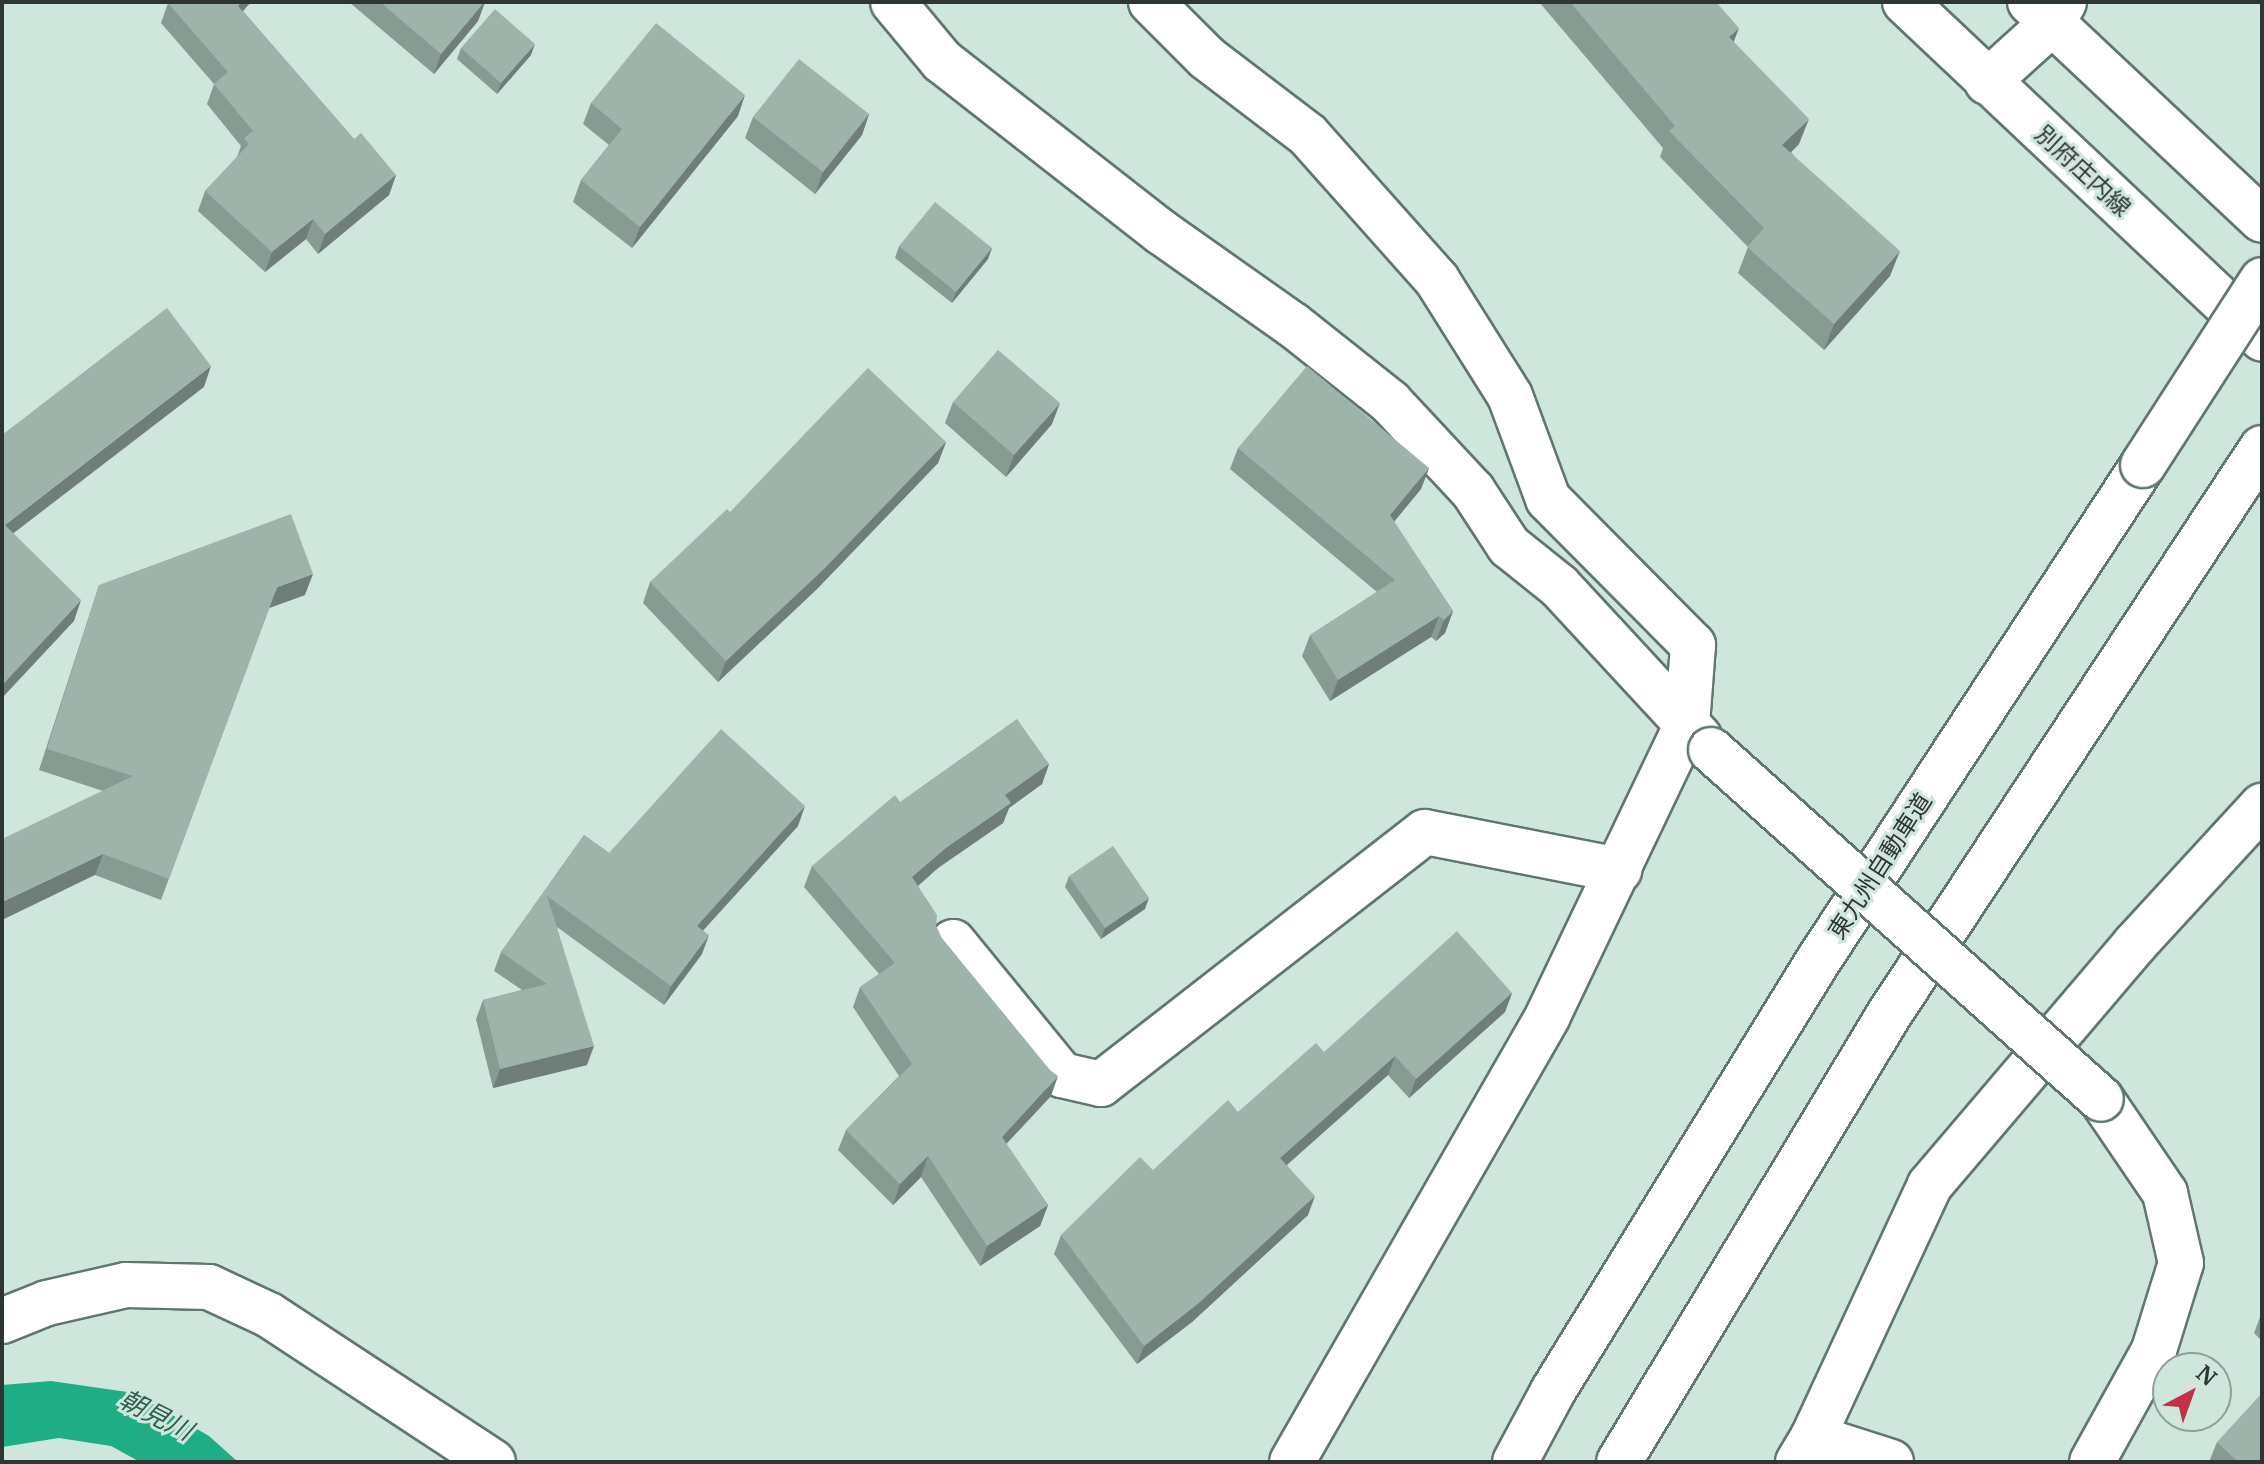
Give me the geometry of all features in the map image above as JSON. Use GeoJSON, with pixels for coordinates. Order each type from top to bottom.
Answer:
{"type":"FeatureCollection","features":[{"type":"Feature","properties":{"kind":"main road"},"geometry":{"type":"LineString","coordinates":[[893,2],[942,61],[978,91],[1161,232],[1293,325],[1390,402],[1473,491],[1509,546],[1559,586],[1699,737],[2101,1099],[2165,1193],[2181,1263],[2154,1350],[2092,1462]]}},
{"type":"Feature","properties":{"kind":"main road"},"geometry":{"type":"LineString","coordinates":[[1151,2],[1207,58],[1308,135],[1437,280],[1510,396],[1548,499],[1693,645],[1699,737],[1619,870],[1548,1016],[1292,1462]]}},
{"type":"Feature","properties":{"kind":"main road","name":"別府庄内線"},"geometry":{"type":"LineString","coordinates":[[1905,2],[2262,339]]}},
{"type":"Feature","properties":{"kind":"main road"},"geometry":{"type":"LineString","coordinates":[[1987,82],[2049,9],[2262,220]]}},
{"type":"Feature","properties":{"kind":"main road","name":"東九州自動車道"},"geometry":{"type":"LineString","coordinates":[[1515,1462],[1553,1391],[1818,961],[2262,280]]}},
{"type":"Feature","properties":{"kind":"main road"},"geometry":{"type":"LineString","coordinates":[[1619,1462],[1888,1016],[2262,448]]}},
{"type":"Feature","properties":{"kind":"main road"},"geometry":{"type":"LineString","coordinates":[[1891,1462],[1806,1450],[1930,1185],[2135,944],[2262,806]]}},
{"type":"Feature","properties":{"kind":"main road"},"geometry":{"type":"LineString","coordinates":[[953,942],[1062,1075],[1101,1084],[1425,832],[1619,870]]}},
{"type":"Feature","properties":{"kind":"main road"},"geometry":{"type":"LineString","coordinates":[[2,1321],[47,1303],[126,1285],[209,1287],[269,1315],[493,1462]]}},
{"type":"Feature","properties":{"kind":"water","name":"朝見川"},"geometry":{"type":"Polygon","coordinates":[[[51,1381],[134,1393],[209,1436],[238,1462],[140,1462],[111,1446],[59,1438],[2,1447],[2,1385],[51,1381]]]}},
{"type":"Feature","properties":{"kind":"building"},"geometry":{"type":"Polygon","coordinates":[[[169,2],[241,2],[238,6],[354,139],[361,133],[396,175],[325,234],[313,219],[272,252],[205,191],[249,144],[244,138],[253,131],[214,84],[228,72],[169,2]]]}},
{"type":"Feature","properties":{"kind":"building"},"geometry":{"type":"Polygon","coordinates":[[[380,2],[484,2],[441,54],[380,2]]]}},
{"type":"Feature","properties":{"kind":"building"},"geometry":{"type":"Polygon","coordinates":[[[1570,2],[1716,2],[1739,28],[1729,37],[1809,119],[1782,145],[1900,251],[1834,324],[1747,247],[1764,228],[1669,131],[1675,126],[1570,2]]]}},
{"type":"Feature","properties":{"kind":"building"},"geometry":{"type":"Polygon","coordinates":[[[495,9],[535,44],[501,83],[461,48],[495,9]]]}},
{"type":"Feature","properties":{"kind":"building"},"geometry":{"type":"Polygon","coordinates":[[[656,23],[745,95],[640,227],[581,180],[622,129],[591,103],[656,23]]]}},
{"type":"Feature","properties":{"kind":"building"},"geometry":{"type":"Polygon","coordinates":[[[799,59],[869,114],[823,172],[753,117],[799,59]]]}},
{"type":"Feature","properties":{"kind":"building"},"geometry":{"type":"Polygon","coordinates":[[[935,202],[992,248],[956,292],[899,246],[935,202]]]}},
{"type":"Feature","properties":{"kind":"building"},"geometry":{"type":"Polygon","coordinates":[[[167,308],[211,366],[5,525],[81,600],[2,685],[2,435],[167,308]]]}},
{"type":"Feature","properties":{"kind":"building"},"geometry":{"type":"Polygon","coordinates":[[[998,350],[1060,403],[1014,455],[953,402],[998,350]]]}},
{"type":"Feature","properties":{"kind":"building"},"geometry":{"type":"Polygon","coordinates":[[[1307,366],[1429,468],[1390,515],[1453,611],[1444,620],[1439,616],[1338,680],[1310,635],[1395,580],[1238,448],[1307,366]]]}},
{"type":"Feature","properties":{"kind":"building"},"geometry":{"type":"Polygon","coordinates":[[[868,368],[946,442],[825,568],[726,661],[650,582],[727,509],[730,512],[868,368]]]}},
{"type":"Feature","properties":{"kind":"building"},"geometry":{"type":"Polygon","coordinates":[[[291,514],[313,574],[277,587],[169,879],[103,854],[2,902],[2,839],[133,776],[47,749],[99,585],[291,514]]]}},
{"type":"Feature","properties":{"kind":"building"},"geometry":{"type":"Polygon","coordinates":[[[1017,719],[1049,764],[1005,795],[1011,803],[946,848],[912,877],[937,915],[936,926],[941,937],[1058,1076],[1002,1137],[1048,1205],[987,1246],[928,1156],[900,1184],[846,1130],[912,1064],[860,987],[895,963],[812,866],[895,795],[900,802],[1017,719]]]}},
{"type":"Feature","properties":{"kind":"building"},"geometry":{"type":"Polygon","coordinates":[[[721,729],[805,806],[697,926],[709,935],[671,986],[547,896],[594,1046],[500,1069],[483,1000],[547,984],[501,952],[584,835],[609,853],[721,729]]]}},
{"type":"Feature","properties":{"kind":"building"},"geometry":{"type":"Polygon","coordinates":[[[1113,846],[1149,898],[1105,928],[1069,876],[1113,846]]]}},
{"type":"Feature","properties":{"kind":"building"},"geometry":{"type":"Polygon","coordinates":[[[1457,931],[1512,993],[1416,1079],[1395,1056],[1280,1158],[1315,1196],[1199,1303],[1144,1346],[1061,1235],[1140,1157],[1153,1170],[1228,1100],[1238,1112],[1316,1043],[1324,1052],[1457,931]]]}},
{"type":"Feature","properties":{"kind":"building"},"geometry":{"type":"Polygon","coordinates":[[[2262,1393],[2262,1462],[2238,1462],[2217,1442],[2226,1432],[2232,1432],[2232,1426],[2262,1393]]]}}]}
